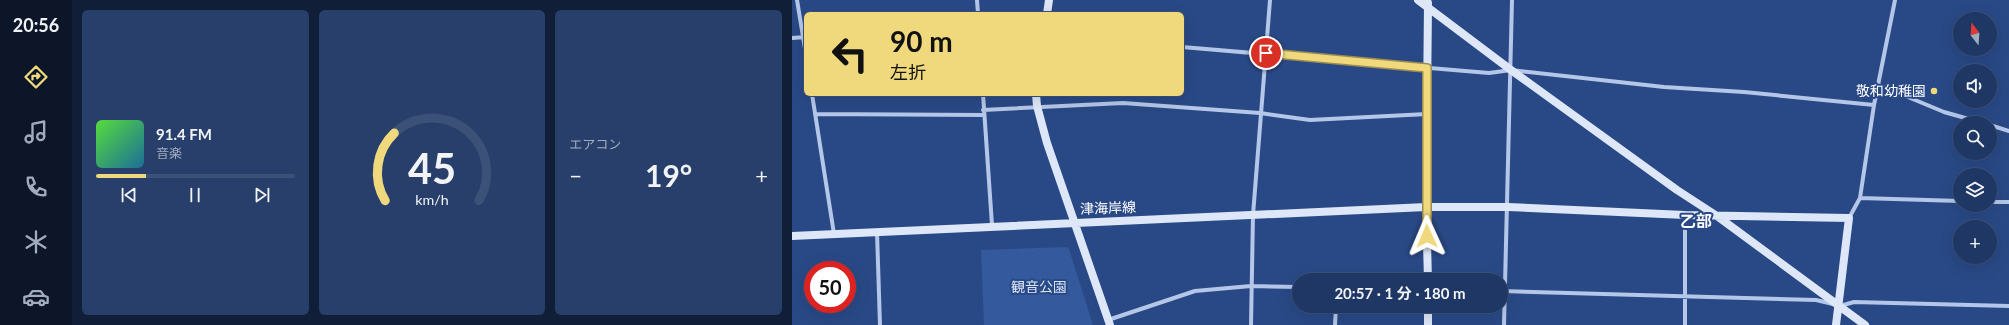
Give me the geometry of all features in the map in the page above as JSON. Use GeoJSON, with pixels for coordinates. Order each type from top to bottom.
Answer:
{"type":"FeatureCollection","features":[{"type":"Feature","properties":{"kind":"street"},"geometry":{"type":"LineString","coordinates":[[797,0],[804,32]]}},
{"type":"Feature","properties":{"kind":"street"},"geometry":{"type":"LineString","coordinates":[[977,0],[978,12]]}},
{"type":"Feature","properties":{"kind":"street"},"geometry":{"type":"LineString","coordinates":[[1046,12],[1049,0]]}},
{"type":"Feature","properties":{"kind":"street"},"geometry":{"type":"LineString","coordinates":[[1251,325],[1253,215],[1270,0]]}},
{"type":"Feature","properties":{"kind":"street"},"geometry":{"type":"LineString","coordinates":[[1418,0],[1428,3],[1510,70],[1676,190],[1717,216],[1865,325]]}},
{"type":"Feature","properties":{"kind":"street"},"geometry":{"type":"LineString","coordinates":[[1504,273],[1508,207],[1512,0]]}},
{"type":"Feature","properties":{"kind":"street"},"geometry":{"type":"LineString","coordinates":[[1836,325],[1849,218],[1860,198],[1874,105],[1896,0]]}},
{"type":"Feature","properties":{"kind":"street"},"geometry":{"type":"LineString","coordinates":[[1428,3],[1426,114],[1428,273]]}},
{"type":"Feature","properties":{"kind":"street"},"geometry":{"type":"LineString","coordinates":[[792,38],[804,37]]}},
{"type":"Feature","properties":{"kind":"street"},"geometry":{"type":"LineString","coordinates":[[1184,47],[1489,73],[1510,70],[1664,87],[1744,92],[1874,105]]}},
{"type":"Feature","properties":{"kind":"street"},"geometry":{"type":"LineString","coordinates":[[1879,85],[1944,112],[1958,116]]}},
{"type":"Feature","properties":{"kind":"street"},"geometry":{"type":"LineString","coordinates":[[812,96],[834,234]]}},
{"type":"Feature","properties":{"kind":"street"},"geometry":{"type":"LineString","coordinates":[[983,96],[992,225]]}},
{"type":"Feature","properties":{"kind":"street"},"geometry":{"type":"LineString","coordinates":[[1036,96],[1037,106],[1073,222],[1109,322],[1195,291],[1251,286],[1292,287]]}},
{"type":"Feature","properties":{"kind":"street"},"geometry":{"type":"LineString","coordinates":[[983,110],[1037,106],[1123,103],[1260,113],[1310,120],[1426,114]]}},
{"type":"Feature","properties":{"kind":"street"},"geometry":{"type":"LineString","coordinates":[[815,114],[984,115]]}},
{"type":"Feature","properties":{"kind":"street"},"geometry":{"type":"LineString","coordinates":[[1997,127],[2009,131]]}},
{"type":"Feature","properties":{"kind":"street"},"geometry":{"type":"LineString","coordinates":[[1860,198],[1953,201]]}},
{"type":"Feature","properties":{"kind":"street"},"geometry":{"type":"LineString","coordinates":[[1997,202],[2009,202]]}},
{"type":"Feature","properties":{"kind":"street","name":"津海岸線"},"geometry":{"type":"LineString","coordinates":[[792,236],[992,225],[1426,207],[1508,207],[1685,215],[1849,218]]}},
{"type":"Feature","properties":{"kind":"street"},"geometry":{"type":"LineString","coordinates":[[1685,215],[1685,325]]}},
{"type":"Feature","properties":{"kind":"street"},"geometry":{"type":"LineString","coordinates":[[877,232],[880,325]]}},
{"type":"Feature","properties":{"kind":"street"},"geometry":{"type":"LineString","coordinates":[[1508,291],[1816,300],[1839,306],[1854,302],[2009,306]]}},
{"type":"Feature","properties":{"kind":"street"},"geometry":{"type":"LineString","coordinates":[[1335,325],[1336,313]]}},
{"type":"Feature","properties":{"kind":"street"},"geometry":{"type":"LineString","coordinates":[[1428,313],[1428,325]]}},
{"type":"Feature","properties":{"kind":"street"},"geometry":{"type":"LineString","coordinates":[[1504,313],[1504,325]]}},
{"type":"Feature","properties":{"kind":"green space","name":"観音公園"},"geometry":{"type":"Polygon","coordinates":[[[1067,247],[1069,249],[1093,325],[984,325],[981,250],[1067,247]]]}},
{"type":"Feature","properties":{"kind":"place","name":"敬和幼稚園"},"geometry":{"type":"Point","coordinates":[1934,91]}},
{"type":"Feature","properties":{"kind":"district","name":"乙部"},"geometry":{"type":"Point","coordinates":[1696,221]}},
{"type":"Feature","properties":{"kind":"route"},"geometry":{"type":"LineString","coordinates":[[1266,53],[1427,68],[1427,236]]}}]}
